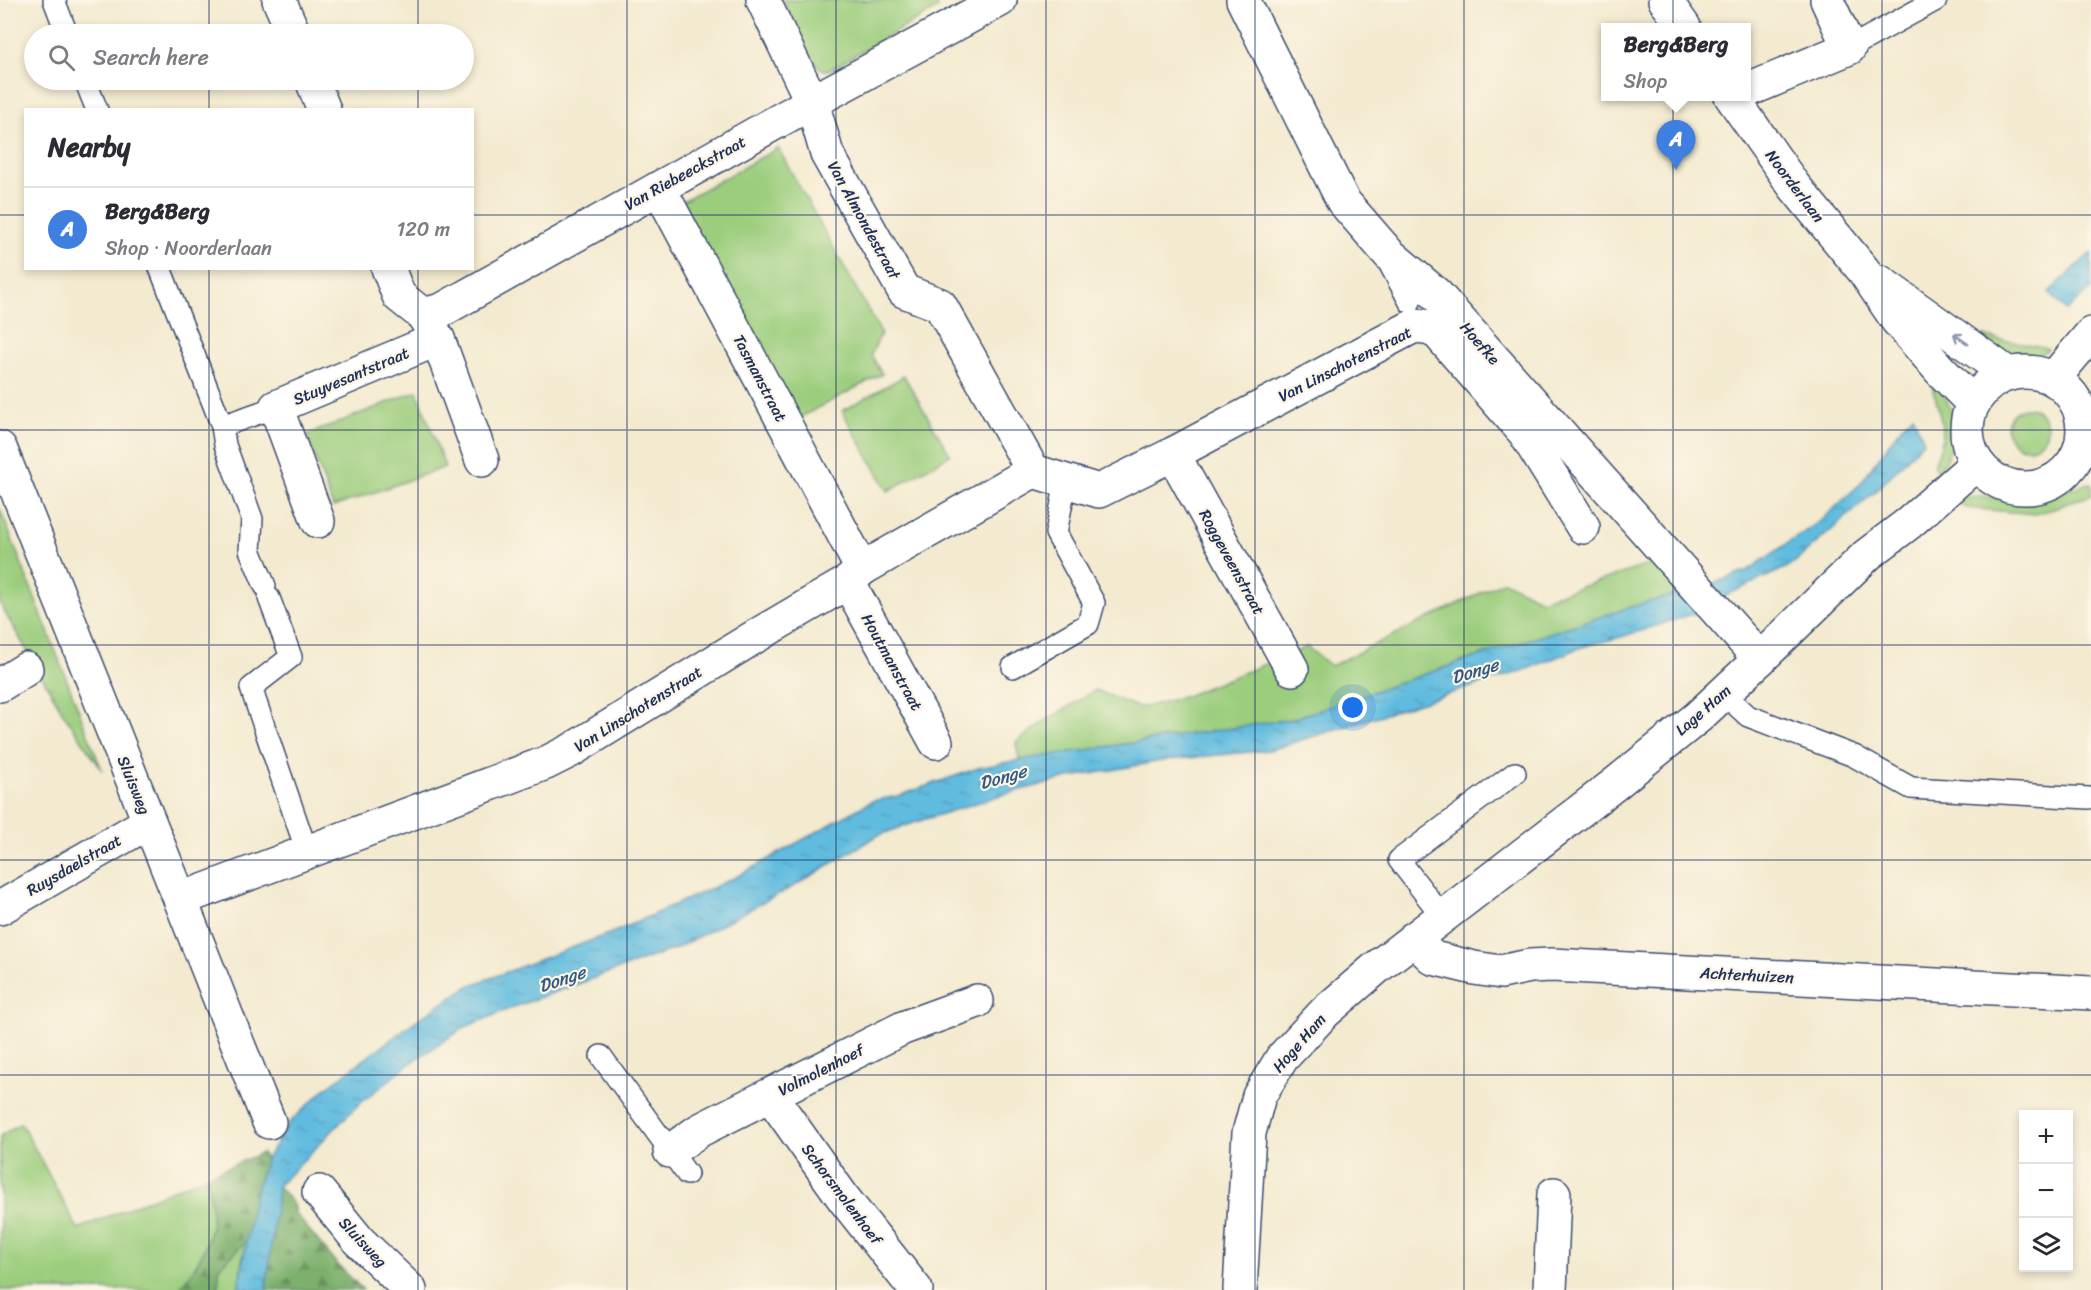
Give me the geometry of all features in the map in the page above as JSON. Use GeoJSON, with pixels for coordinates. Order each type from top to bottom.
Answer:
{"type":"FeatureCollection","features":[{"type":"Feature","properties":{"kind":"street","name":"Van Almondestraat"},"geometry":{"type":"LineString","coordinates":[[764,0],[812,102],[827,154],[904,291],[940,305],[1033,471]]}},
{"type":"Feature","properties":{"kind":"street","name":"Van Riebeeckstraat"},"geometry":{"type":"LineString","coordinates":[[431,327],[442,310],[812,102],[958,10],[1000,0]]}},
{"type":"Feature","properties":{"kind":"street","name":"Hoefke"},"geometry":{"type":"LineString","coordinates":[[1243,0],[1343,201],[1389,254],[1437,294],[1760,659]]}},
{"type":"Feature","properties":{"kind":"street"},"geometry":{"type":"LineString","coordinates":[[1665,0],[1681,23]]}},
{"type":"Feature","properties":{"kind":"street"},"geometry":{"type":"LineString","coordinates":[[1751,90],[1849,48],[1827,0]]}},
{"type":"Feature","properties":{"kind":"street"},"geometry":{"type":"LineString","coordinates":[[316,90],[323,108]]}},
{"type":"Feature","properties":{"kind":"street","name":"Noorderlaan"},"geometry":{"type":"LineString","coordinates":[[1739,101],[1794,186],[1864,271],[1897,321],[1973,403]]}},
{"type":"Feature","properties":{"kind":"street","name":"Tasmanstraat"},"geometry":{"type":"LineString","coordinates":[[658,188],[855,576]]}},
{"type":"Feature","properties":{"kind":"street"},"geometry":{"type":"LineString","coordinates":[[389,270],[399,296],[431,327],[482,460]]}},
{"type":"Feature","properties":{"kind":"street","name":"Noorderlaan"},"geometry":{"type":"LineString","coordinates":[[1864,271],[2008,374]]}},
{"type":"Feature","properties":{"kind":"street","name":"Van Linschotenstraat"},"geometry":{"type":"LineString","coordinates":[[181,899],[546,763],[570,751],[855,576],[1033,471],[1099,491],[1412,327],[1424,326],[1438,333],[1526,433],[1583,527]]}},
{"type":"Feature","properties":{"kind":"street","name":"Stuyvesantstraat"},"geometry":{"type":"LineString","coordinates":[[318,521],[276,407],[431,327]]}},
{"type":"Feature","properties":{"kind":"street"},"geometry":{"type":"LineString","coordinates":[[2054,378],[2091,334]]}},
{"type":"Feature","properties":{"kind":"street"},"geometry":{"type":"LineString","coordinates":[[2024,371],[2054,378],[2075,399],[2087,429],[2081,449],[2082,466],[2048,484],[2033,488],[2016,488],[1987,475],[1977,463],[1970,449],[1967,418],[1973,403],[1982,390],[1994,380],[2008,374],[2024,371]]}},
{"type":"Feature","properties":{"kind":"street","name":"Sluisweg"},"geometry":{"type":"LineString","coordinates":[[0,448],[269,1122]]}},
{"type":"Feature","properties":{"kind":"street","name":"Roggeveenstraat"},"geometry":{"type":"LineString","coordinates":[[1173,454],[1292,669]]}},
{"type":"Feature","properties":{"kind":"street","name":"Lage Ham"},"geometry":{"type":"LineString","coordinates":[[1413,939],[1615,784],[1698,717],[1868,555],[1909,524],[1977,463]]}},
{"type":"Feature","properties":{"kind":"street","name":"Houtmanstraat"},"geometry":{"type":"LineString","coordinates":[[855,576],[936,742]]}},
{"type":"Feature","properties":{"kind":"street","name":"Ruysdaelstraat"},"geometry":{"type":"LineString","coordinates":[[0,908],[149,822]]}},
{"type":"Feature","properties":{"kind":"street","name":"Achterhuizen"},"geometry":{"type":"LineString","coordinates":[[1413,939],[1433,958],[1501,972],[1530,966],[1552,965],[2091,993]]}},
{"type":"Feature","properties":{"kind":"street","name":"Hoge Ham"},"geometry":{"type":"LineString","coordinates":[[1240,1290],[1249,1133],[1259,1096],[1282,1058],[1325,1012],[1413,939]]}},
{"type":"Feature","properties":{"kind":"street","name":"Volmolenhoef"},"geometry":{"type":"LineString","coordinates":[[679,1162],[700,1130],[903,1028],[977,1001]]}},
{"type":"Feature","properties":{"kind":"street","name":"Schorsmolenhoef"},"geometry":{"type":"LineString","coordinates":[[771,1095],[907,1287]]}},
{"type":"Feature","properties":{"kind":"street","name":"Sluisweg"},"geometry":{"type":"LineString","coordinates":[[318,1192],[358,1241],[410,1290]]}},
{"type":"Feature","properties":{"kind":"street"},"geometry":{"type":"LineString","coordinates":[[1550,1290],[1554,1194]]}},
{"type":"Feature","properties":{"kind":"lane"},"geometry":{"type":"LineString","coordinates":[[54,0],[63,24]]}},
{"type":"Feature","properties":{"kind":"lane"},"geometry":{"type":"LineString","coordinates":[[1849,48],[1936,0]]}},
{"type":"Feature","properties":{"kind":"lane"},"geometry":{"type":"LineString","coordinates":[[89,90],[96,108]]}},
{"type":"Feature","properties":{"kind":"lane"},"geometry":{"type":"LineString","coordinates":[[1389,254],[1388,261],[1410,302]]}},
{"type":"Feature","properties":{"kind":"lane"},"geometry":{"type":"LineString","coordinates":[[161,270],[222,426],[225,445],[252,519],[250,550],[291,657],[250,688],[307,852]]}},
{"type":"Feature","properties":{"kind":"lane"},"geometry":{"type":"LineString","coordinates":[[222,426],[276,407]]}},
{"type":"Feature","properties":{"kind":"lane"},"geometry":{"type":"LineString","coordinates":[[1014,666],[1088,624],[1094,603],[1056,533],[1066,481]]}},
{"type":"Feature","properties":{"kind":"lane"},"geometry":{"type":"LineString","coordinates":[[1723,693],[1748,716],[1854,756],[1911,788],[2089,798]]}},
{"type":"Feature","properties":{"kind":"lane"},"geometry":{"type":"LineString","coordinates":[[1442,916],[1399,860],[1515,773]]}},
{"type":"Feature","properties":{"kind":"lane","name":"Volmolenhoef"},"geometry":{"type":"LineString","coordinates":[[601,1056],[679,1162]]}},
{"type":"Feature","properties":{"kind":"green space"},"geometry":{"type":"Polygon","coordinates":[[[783,0],[936,0],[938,8],[829,70],[824,70],[809,57],[794,29],[783,0]]]}},
{"type":"Feature","properties":{"kind":"green space"},"geometry":{"type":"Polygon","coordinates":[[[778,148],[881,333],[871,355],[882,374],[799,418],[679,203],[778,148]]]}},
{"type":"Feature","properties":{"kind":"green space"},"geometry":{"type":"Polygon","coordinates":[[[1984,336],[2048,349],[2037,357],[2011,356],[1977,340],[1984,336]]]}},
{"type":"Feature","properties":{"kind":"green space"},"geometry":{"type":"Polygon","coordinates":[[[904,376],[950,455],[888,491],[842,411],[904,376]]]}},
{"type":"Feature","properties":{"kind":"green space"},"geometry":{"type":"Polygon","coordinates":[[[1938,385],[1950,407],[1954,429],[1950,451],[1937,473],[1935,463],[1941,445],[1942,430],[1933,387],[1938,385]]]}},
{"type":"Feature","properties":{"kind":"green space"},"geometry":{"type":"Polygon","coordinates":[[[417,391],[445,467],[333,507],[307,435],[417,391]]]}},
{"type":"Feature","properties":{"kind":"green space"},"geometry":{"type":"Polygon","coordinates":[[[2027,408],[2041,414],[2047,428],[2041,442],[2027,448],[2013,442],[2007,428],[2013,414],[2027,408]]]}},
{"type":"Feature","properties":{"kind":"green space"},"geometry":{"type":"Polygon","coordinates":[[[2091,483],[2091,496],[2034,514],[1966,508],[1957,501],[1981,496],[2032,503],[2091,483]]]}},
{"type":"Feature","properties":{"kind":"green space"},"geometry":{"type":"Polygon","coordinates":[[[0,509],[102,770],[62,711],[0,604],[0,509]]]}},
{"type":"Feature","properties":{"kind":"green space"},"geometry":{"type":"Polygon","coordinates":[[[1660,561],[1687,592],[1631,607],[1503,648],[1292,719],[1019,760],[1016,742],[1045,721],[1096,690],[1137,707],[1145,707],[1186,696],[1307,647],[1331,666],[1504,581],[1541,600],[1660,561]]]}},
{"type":"Feature","properties":{"kind":"green space"},"geometry":{"type":"Polygon","coordinates":[[[21,1123],[78,1229],[206,1176],[212,1212],[210,1233],[202,1254],[179,1290],[0,1290],[0,1136],[21,1123]]]}},
{"type":"Feature","properties":{"kind":"green space"},"geometry":{"type":"Polygon","coordinates":[[[262,1153],[266,1159],[254,1197],[248,1240],[219,1267],[218,1290],[179,1290],[202,1254],[210,1233],[212,1212],[206,1176],[262,1153]]]}},
{"type":"Feature","properties":{"kind":"green space"},"geometry":{"type":"Polygon","coordinates":[[[278,1186],[293,1204],[295,1213],[336,1263],[363,1290],[266,1290],[278,1186]]]}},
{"type":"Feature","properties":{"kind":"green space"},"geometry":{"type":"Polygon","coordinates":[[[248,1240],[242,1260],[238,1290],[218,1290],[219,1267],[248,1240]]]}},
{"type":"Feature","properties":{"kind":"water"},"geometry":{"type":"Polygon","coordinates":[[[2091,253],[2091,289],[2066,311],[2049,292],[2091,253]]]}},
{"type":"Feature","properties":{"kind":"water","name":"Donge"},"geometry":{"type":"Polygon","coordinates":[[[1913,415],[1924,441],[1875,492],[1790,566],[1731,593],[1706,610],[1582,647],[1522,671],[1270,750],[1167,760],[1068,778],[998,796],[907,825],[877,836],[794,886],[677,948],[465,1027],[409,1064],[357,1106],[278,1186],[266,1290],[238,1290],[254,1197],[266,1159],[289,1123],[326,1088],[418,1019],[469,986],[619,930],[736,877],[872,801],[898,796],[978,768],[1292,719],[1503,648],[1631,607],[1710,585],[1747,571],[1823,519],[1859,485],[1902,426],[1913,415]]]}},
{"type":"Feature","properties":{"kind":"place","name":"Berg&Berg"},"geometry":{"type":"Point","coordinates":[1676,170]}}]}
